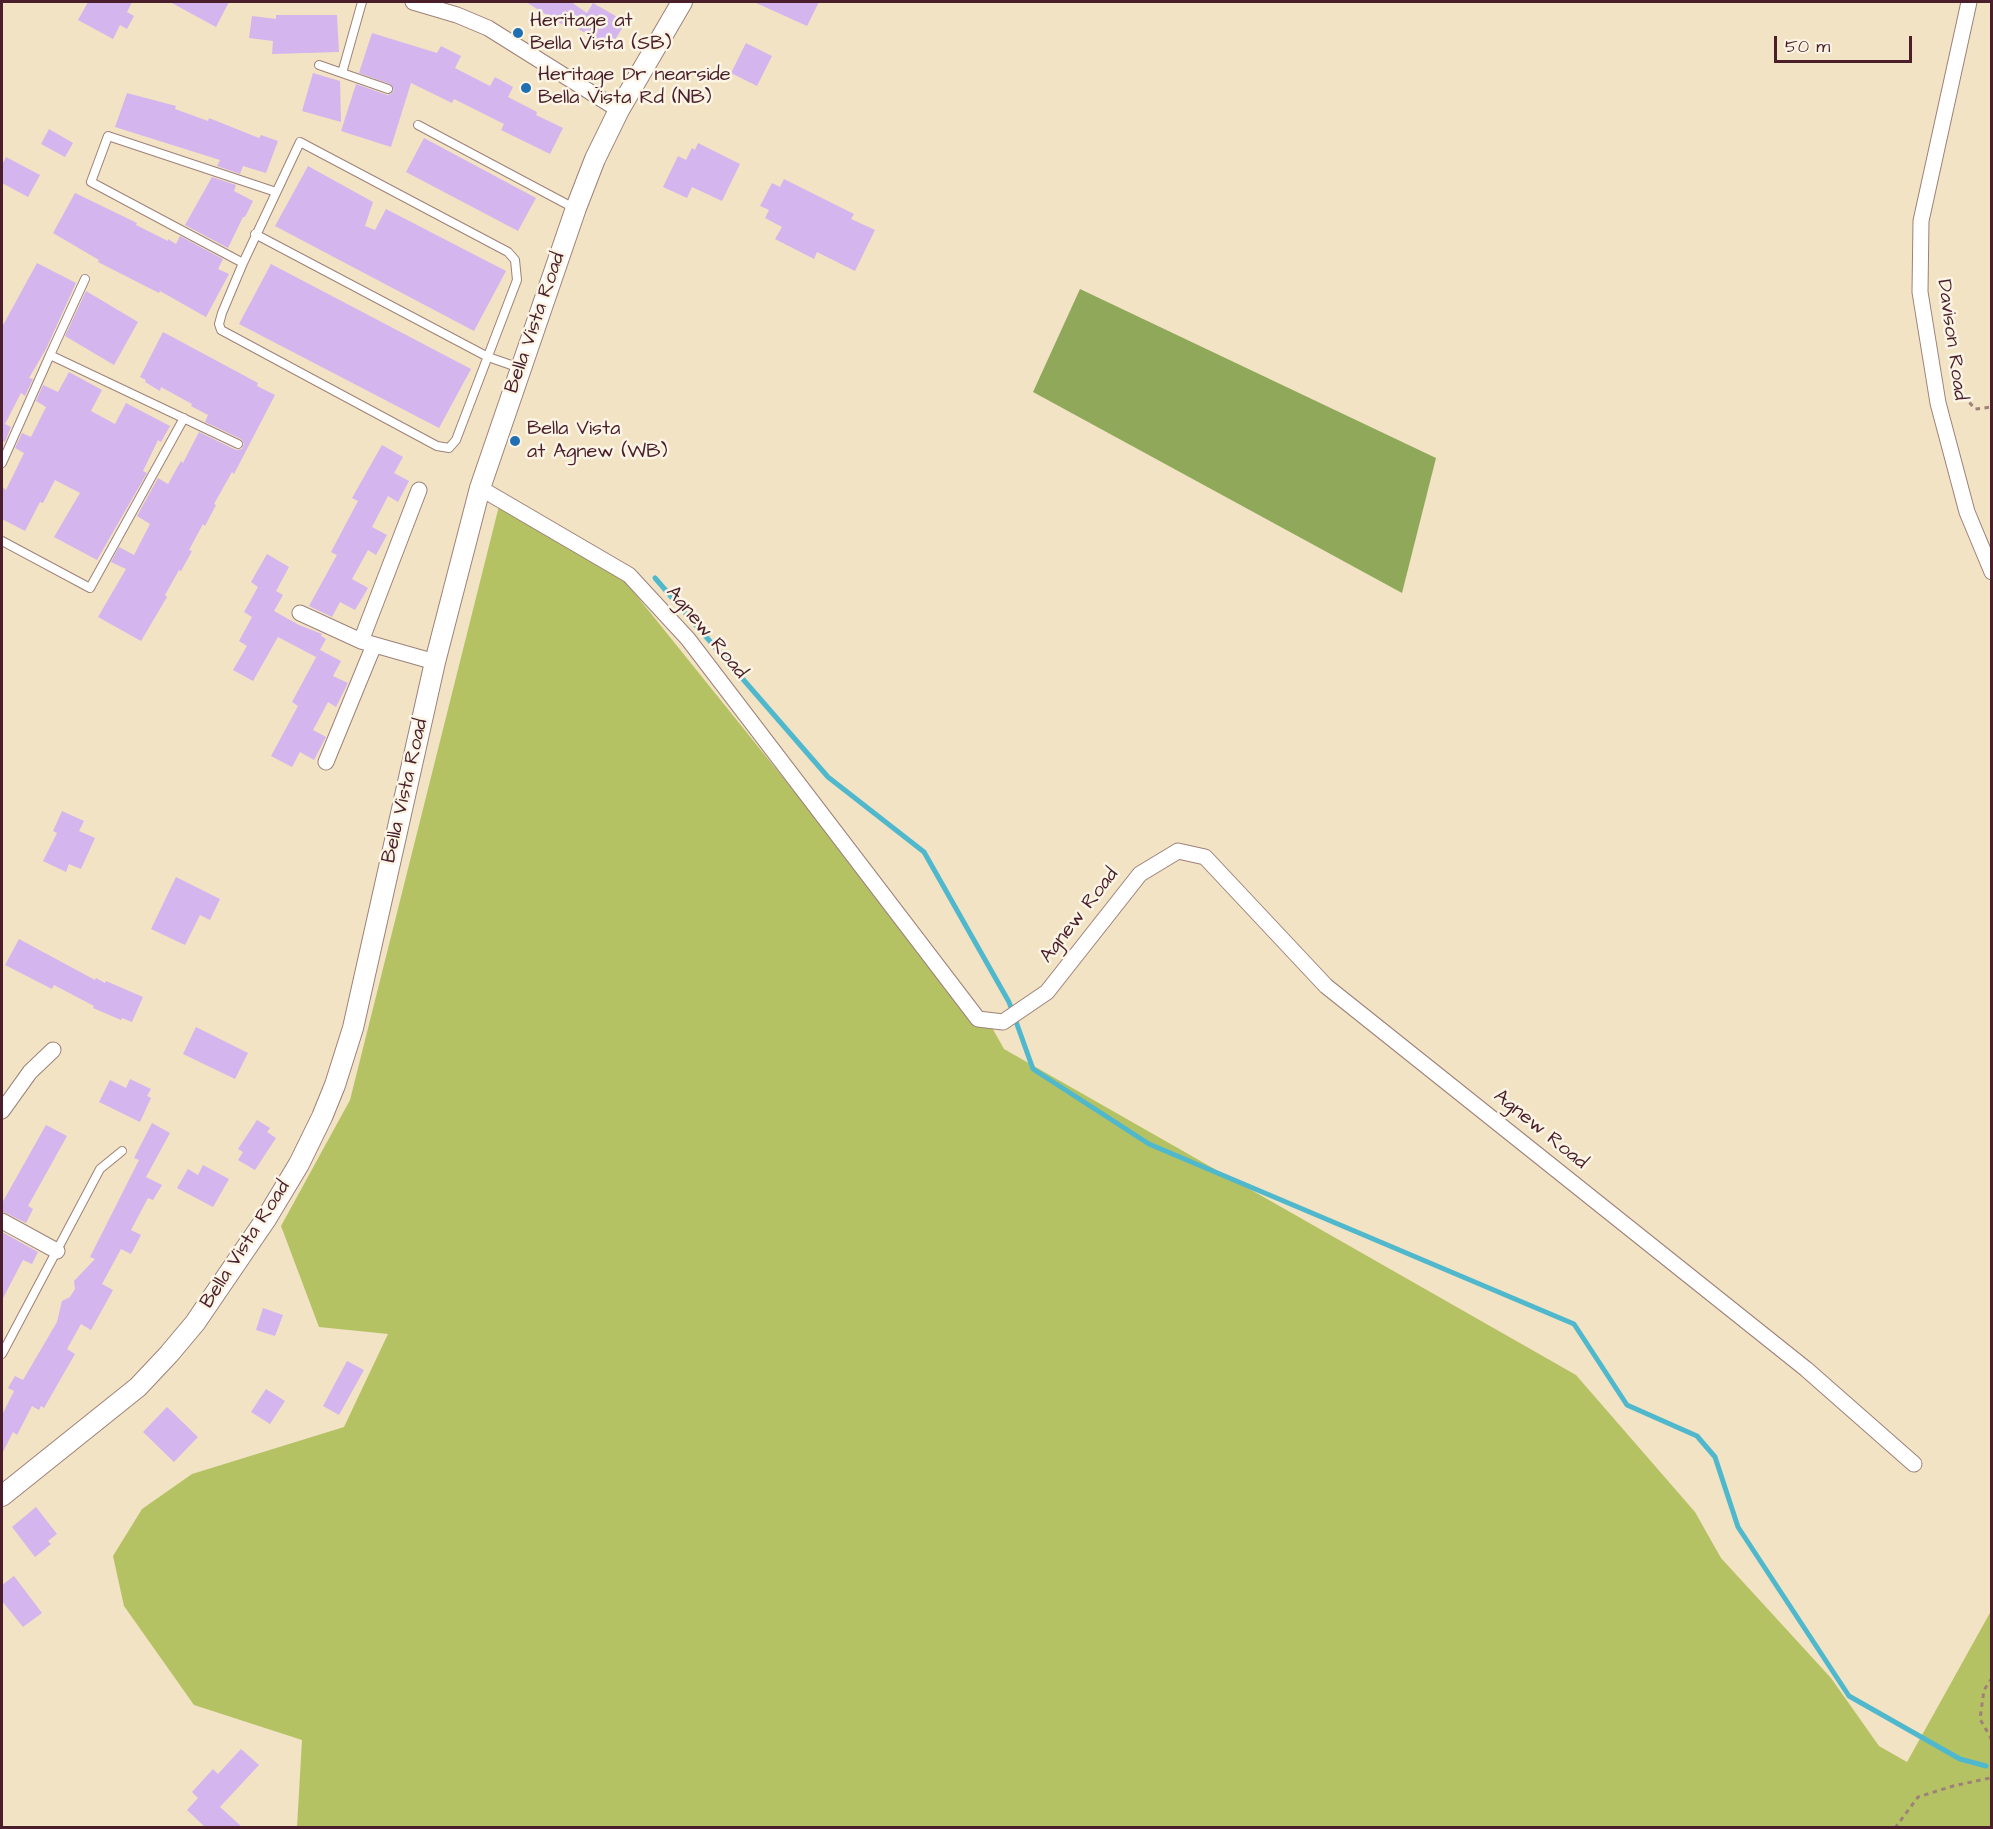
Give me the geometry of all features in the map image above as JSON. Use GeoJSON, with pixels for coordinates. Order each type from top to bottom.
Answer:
{"type":"FeatureCollection","features":[{"type":"Feature","properties":{"kind":"street"},"geometry":{"type":"LineString","coordinates":[[413,2],[457,15],[488,28],[619,110]]}},
{"type":"Feature","properties":{"kind":"street","name":"Bella Vista Road"},"geometry":{"type":"LineString","coordinates":[[2,1496],[138,1387],[170,1354],[195,1323],[266,1218],[299,1164],[322,1117],[353,1028],[435,662],[480,488],[520,368],[595,159],[619,110],[682,2]]}},
{"type":"Feature","properties":{"kind":"street","name":"Davison Road"},"geometry":{"type":"LineString","coordinates":[[1969,2],[1921,221],[1920,292],[1938,403],[1967,512],[1992,572]]}},
{"type":"Feature","properties":{"kind":"street","name":"Agnew Road"},"geometry":{"type":"LineString","coordinates":[[480,488],[629,575],[688,639],[978,1019],[1003,1022],[1047,992],[1140,874],[1178,851],[1205,857],[1326,986],[1797,1362],[1914,1464]]}},
{"type":"Feature","properties":{"kind":"street"},"geometry":{"type":"LineString","coordinates":[[326,762],[419,490]]}},
{"type":"Feature","properties":{"kind":"street"},"geometry":{"type":"LineString","coordinates":[[300,613],[368,643],[435,662]]}},
{"type":"Feature","properties":{"kind":"street"},"geometry":{"type":"LineString","coordinates":[[2,1111],[30,1072],[53,1050]]}},
{"type":"Feature","properties":{"kind":"street"},"geometry":{"type":"LineString","coordinates":[[2,1221],[57,1251]]}},
{"type":"Feature","properties":{"kind":"lane"},"geometry":{"type":"LineString","coordinates":[[342,73],[362,2]]}},
{"type":"Feature","properties":{"kind":"lane"},"geometry":{"type":"LineString","coordinates":[[319,65],[388,89]]}},
{"type":"Feature","properties":{"kind":"lane"},"geometry":{"type":"LineString","coordinates":[[418,125],[576,208]]}},
{"type":"Feature","properties":{"kind":"lane"},"geometry":{"type":"LineString","coordinates":[[243,263],[91,182],[108,136],[276,192]]}},
{"type":"Feature","properties":{"kind":"lane"},"geometry":{"type":"LineString","coordinates":[[300,142],[507,252],[515,260],[518,280],[456,440],[449,448],[437,447],[221,330],[219,324],[222,313],[255,234],[276,192],[300,142]]}},
{"type":"Feature","properties":{"kind":"lane"},"geometry":{"type":"LineString","coordinates":[[255,234],[488,357],[520,368]]}},
{"type":"Feature","properties":{"kind":"lane"},"geometry":{"type":"LineString","coordinates":[[2,463],[85,279]]}},
{"type":"Feature","properties":{"kind":"lane"},"geometry":{"type":"LineString","coordinates":[[50,355],[238,444]]}},
{"type":"Feature","properties":{"kind":"lane"},"geometry":{"type":"LineString","coordinates":[[2,542],[90,588],[184,418]]}},
{"type":"Feature","properties":{"kind":"lane"},"geometry":{"type":"LineString","coordinates":[[2,1354],[100,1169],[122,1151]]}},
{"type":"Feature","properties":{"kind":"path"},"geometry":{"type":"LineString","coordinates":[[1992,1678],[1984,1690],[1980,1719],[1992,1740]]}},
{"type":"Feature","properties":{"kind":"path"},"geometry":{"type":"LineString","coordinates":[[1895,1827],[1918,1797],[1990,1778],[1992,1773]]}},
{"type":"Feature","properties":{"kind":"green space"},"geometry":{"type":"Polygon","coordinates":[[[1080,289],[1436,458],[1402,593],[1033,392],[1080,289]]]}},
{"type":"Feature","properties":{"kind":"green space"},"geometry":{"type":"Polygon","coordinates":[[[501,498],[624,580],[979,1021],[990,1024],[1004,1049],[1576,1375],[1695,1512],[1721,1558],[1831,1678],[1879,1746],[1907,1762],[1991,1611],[1991,1827],[297,1827],[302,1740],[194,1705],[124,1606],[113,1556],[142,1509],[192,1474],[344,1427],[388,1334],[319,1327],[281,1226],[350,1100],[501,498]]]}},
{"type":"Feature","properties":{"kind":"building"},"geometry":{"type":"Polygon","coordinates":[[[88,2],[132,2],[127,12],[134,16],[127,29],[120,25],[113,39],[78,20],[88,2]]]}},
{"type":"Feature","properties":{"kind":"building"},"geometry":{"type":"Polygon","coordinates":[[[170,2],[229,2],[216,27],[170,2]]]}},
{"type":"Feature","properties":{"kind":"building"},"geometry":{"type":"Polygon","coordinates":[[[526,2],[571,2],[587,13],[593,3],[626,22],[610,48],[565,21],[563,25],[526,2]]]}},
{"type":"Feature","properties":{"kind":"building"},"geometry":{"type":"Polygon","coordinates":[[[754,2],[819,2],[807,26],[754,2]]]}},
{"type":"Feature","properties":{"kind":"building"},"geometry":{"type":"Polygon","coordinates":[[[276,15],[337,15],[339,52],[272,54],[273,41],[249,38],[252,16],[276,19],[276,15]]]}},
{"type":"Feature","properties":{"kind":"building"},"geometry":{"type":"Polygon","coordinates":[[[372,33],[437,53],[441,46],[461,56],[455,68],[490,86],[495,77],[513,87],[508,97],[537,112],[536,115],[563,128],[550,154],[501,130],[504,124],[454,99],[452,103],[411,83],[391,147],[341,131],[356,84],[387,95],[394,90],[390,84],[359,73],[372,33]]]}},
{"type":"Feature","properties":{"kind":"building"},"geometry":{"type":"Polygon","coordinates":[[[746,43],[772,56],[757,86],[731,73],[746,43]]]}},
{"type":"Feature","properties":{"kind":"building"},"geometry":{"type":"Polygon","coordinates":[[[313,73],[340,81],[341,122],[302,111],[313,73]]]}},
{"type":"Feature","properties":{"kind":"building"},"geometry":{"type":"Polygon","coordinates":[[[127,93],[176,106],[175,109],[208,121],[209,118],[259,138],[261,135],[278,141],[266,173],[243,166],[240,174],[217,166],[220,160],[115,127],[127,93]]]}},
{"type":"Feature","properties":{"kind":"building"},"geometry":{"type":"Polygon","coordinates":[[[49,129],[73,143],[65,157],[41,144],[49,129]]]}},
{"type":"Feature","properties":{"kind":"building"},"geometry":{"type":"Polygon","coordinates":[[[424,138],[536,198],[518,231],[406,172],[424,138]]]}},
{"type":"Feature","properties":{"kind":"building"},"geometry":{"type":"Polygon","coordinates":[[[698,143],[740,164],[722,201],[692,187],[687,198],[663,187],[678,156],[686,160],[692,148],[695,150],[698,143]]]}},
{"type":"Feature","properties":{"kind":"building"},"geometry":{"type":"Polygon","coordinates":[[[6,157],[40,175],[28,197],[2,183],[2,165],[6,157]]]}},
{"type":"Feature","properties":{"kind":"building"},"geometry":{"type":"Polygon","coordinates":[[[308,166],[373,202],[365,226],[375,230],[386,209],[506,271],[474,331],[275,226],[308,166]]]}},
{"type":"Feature","properties":{"kind":"building"},"geometry":{"type":"Polygon","coordinates":[[[212,177],[236,185],[234,191],[253,201],[228,248],[185,225],[212,177]]]}},
{"type":"Feature","properties":{"kind":"building"},"geometry":{"type":"Polygon","coordinates":[[[784,179],[854,214],[851,219],[875,230],[855,271],[817,252],[814,259],[775,239],[782,227],[765,218],[769,210],[760,206],[772,183],[780,187],[784,179]]]}},
{"type":"Feature","properties":{"kind":"building"},"geometry":{"type":"Polygon","coordinates":[[[75,193],[168,241],[168,239],[176,244],[180,236],[223,259],[218,269],[229,274],[206,317],[160,291],[159,293],[98,262],[99,260],[53,233],[75,193]]]}},
{"type":"Feature","properties":{"kind":"building"},"geometry":{"type":"Polygon","coordinates":[[[37,263],[76,283],[46,349],[29,378],[33,379],[25,396],[21,393],[5,424],[11,427],[5,442],[2,441],[2,327],[37,263]]]}},
{"type":"Feature","properties":{"kind":"building"},"geometry":{"type":"Polygon","coordinates":[[[271,264],[471,369],[439,428],[239,324],[271,264]]]}},
{"type":"Feature","properties":{"kind":"building"},"geometry":{"type":"Polygon","coordinates":[[[86,291],[138,322],[114,365],[65,336],[86,291]]]}},
{"type":"Feature","properties":{"kind":"building"},"geometry":{"type":"Polygon","coordinates":[[[163,332],[258,383],[257,386],[275,395],[141,641],[98,617],[126,569],[111,562],[119,547],[134,555],[150,524],[137,516],[158,478],[168,484],[181,461],[183,463],[199,432],[236,450],[242,449],[244,444],[241,439],[205,422],[208,415],[191,406],[192,404],[161,387],[160,391],[140,377],[163,332]]]}},
{"type":"Feature","properties":{"kind":"building"},"geometry":{"type":"Polygon","coordinates":[[[69,372],[102,390],[91,411],[115,424],[126,403],[170,426],[161,442],[158,440],[143,471],[147,473],[97,560],[54,537],[80,493],[55,480],[25,531],[2,519],[2,487],[6,490],[24,453],[15,448],[22,433],[31,437],[46,407],[36,401],[43,385],[58,392],[69,372]]]}},
{"type":"Feature","properties":{"kind":"building"},"geometry":{"type":"Polygon","coordinates":[[[382,445],[403,457],[394,473],[409,481],[398,502],[388,496],[372,527],[387,535],[376,555],[368,550],[352,579],[368,588],[355,610],[340,602],[332,617],[309,606],[337,555],[331,552],[358,501],[352,498],[382,445]]]}},
{"type":"Feature","properties":{"kind":"building"},"geometry":{"type":"Polygon","coordinates":[[[267,554],[289,567],[276,591],[283,595],[274,611],[299,625],[322,634],[321,636],[326,639],[316,657],[278,637],[253,681],[233,670],[247,646],[239,641],[252,617],[244,612],[258,587],[251,582],[267,554]]]}},
{"type":"Feature","properties":{"kind":"building"},"geometry":{"type":"Polygon","coordinates":[[[320,650],[341,661],[333,676],[348,683],[336,707],[328,702],[313,730],[326,737],[314,760],[300,752],[292,767],[271,756],[298,706],[292,702],[320,650]]]}},
{"type":"Feature","properties":{"kind":"building"},"geometry":{"type":"Polygon","coordinates":[[[62,811],[84,821],[79,831],[95,838],[81,869],[69,864],[66,872],[43,861],[57,833],[53,831],[62,811]]]}},
{"type":"Feature","properties":{"kind":"building"},"geometry":{"type":"Polygon","coordinates":[[[176,877],[220,899],[210,920],[200,915],[185,945],[151,929],[176,877]]]}},
{"type":"Feature","properties":{"kind":"building"},"geometry":{"type":"Polygon","coordinates":[[[19,939],[95,980],[96,978],[105,983],[106,981],[143,997],[132,1022],[122,1018],[121,1020],[93,1008],[94,1006],[54,985],[52,989],[5,965],[19,939]]]}},
{"type":"Feature","properties":{"kind":"building"},"geometry":{"type":"Polygon","coordinates":[[[196,1027],[248,1053],[235,1079],[183,1054],[196,1027]]]}},
{"type":"Feature","properties":{"kind":"building"},"geometry":{"type":"Polygon","coordinates":[[[130,1079],[151,1089],[147,1096],[151,1098],[140,1122],[99,1102],[110,1080],[126,1088],[130,1079]]]}},
{"type":"Feature","properties":{"kind":"building"},"geometry":{"type":"Polygon","coordinates":[[[257,1120],[270,1128],[267,1132],[276,1138],[255,1170],[238,1160],[243,1152],[238,1149],[257,1120]]]}},
{"type":"Feature","properties":{"kind":"building"},"geometry":{"type":"Polygon","coordinates":[[[152,1123],[170,1133],[146,1177],[162,1185],[153,1200],[148,1198],[131,1230],[141,1235],[131,1254],[121,1249],[102,1284],[113,1290],[91,1330],[81,1324],[67,1349],[75,1354],[44,1408],[41,1406],[39,1410],[32,1406],[17,1435],[13,1432],[2,1454],[2,1415],[14,1391],[8,1388],[15,1376],[23,1380],[57,1322],[62,1301],[70,1297],[75,1289],[74,1281],[95,1259],[90,1257],[139,1160],[134,1158],[152,1123]]]}},
{"type":"Feature","properties":{"kind":"building"},"geometry":{"type":"Polygon","coordinates":[[[46,1125],[67,1136],[28,1206],[33,1209],[26,1223],[2,1211],[2,1203],[46,1125]]]}},
{"type":"Feature","properties":{"kind":"building"},"geometry":{"type":"Polygon","coordinates":[[[203,1165],[229,1179],[213,1207],[177,1188],[188,1169],[198,1175],[203,1165]]]}},
{"type":"Feature","properties":{"kind":"building"},"geometry":{"type":"Polygon","coordinates":[[[2,1232],[38,1252],[32,1264],[23,1260],[2,1300],[2,1232]]]}},
{"type":"Feature","properties":{"kind":"building"},"geometry":{"type":"Polygon","coordinates":[[[263,1308],[283,1315],[275,1336],[256,1330],[263,1308]]]}},
{"type":"Feature","properties":{"kind":"building"},"geometry":{"type":"Polygon","coordinates":[[[347,1361],[364,1370],[339,1415],[323,1406],[347,1361]]]}},
{"type":"Feature","properties":{"kind":"building"},"geometry":{"type":"Polygon","coordinates":[[[266,1389],[285,1401],[270,1424],[251,1412],[266,1389]]]}},
{"type":"Feature","properties":{"kind":"building"},"geometry":{"type":"Polygon","coordinates":[[[167,1407],[198,1437],[174,1462],[143,1432],[167,1407]]]}},
{"type":"Feature","properties":{"kind":"building"},"geometry":{"type":"Polygon","coordinates":[[[36,1507],[57,1534],[48,1541],[51,1544],[35,1557],[12,1527],[36,1507]]]}},
{"type":"Feature","properties":{"kind":"building"},"geometry":{"type":"Polygon","coordinates":[[[14,1576],[42,1613],[23,1627],[2,1601],[2,1585],[14,1576]]]}},
{"type":"Feature","properties":{"kind":"building"},"geometry":{"type":"Polygon","coordinates":[[[241,1749],[259,1765],[220,1807],[242,1827],[205,1827],[187,1810],[198,1798],[192,1792],[213,1769],[218,1774],[241,1749]]]}},
{"type":"Feature","properties":{"kind":"waterway"},"geometry":{"type":"LineString","coordinates":[[655,578],[828,777],[924,852],[1009,1002],[1033,1069],[1149,1144],[1574,1324],[1627,1405],[1697,1436],[1715,1457],[1738,1527],[1849,1696],[1960,1759],[1986,1766]]}},
{"type":"Feature","properties":{"kind":"place","name":"Heritage at Bella Vista (SB)"},"geometry":{"type":"Point","coordinates":[518,33]}},
{"type":"Feature","properties":{"kind":"place","name":"Heritage Dr nearside Bella Vista Rd (NB)"},"geometry":{"type":"Point","coordinates":[526,88]}},
{"type":"Feature","properties":{"kind":"place","name":"Bella Vista at Agnew (WB)"},"geometry":{"type":"Point","coordinates":[515,441]}}]}
